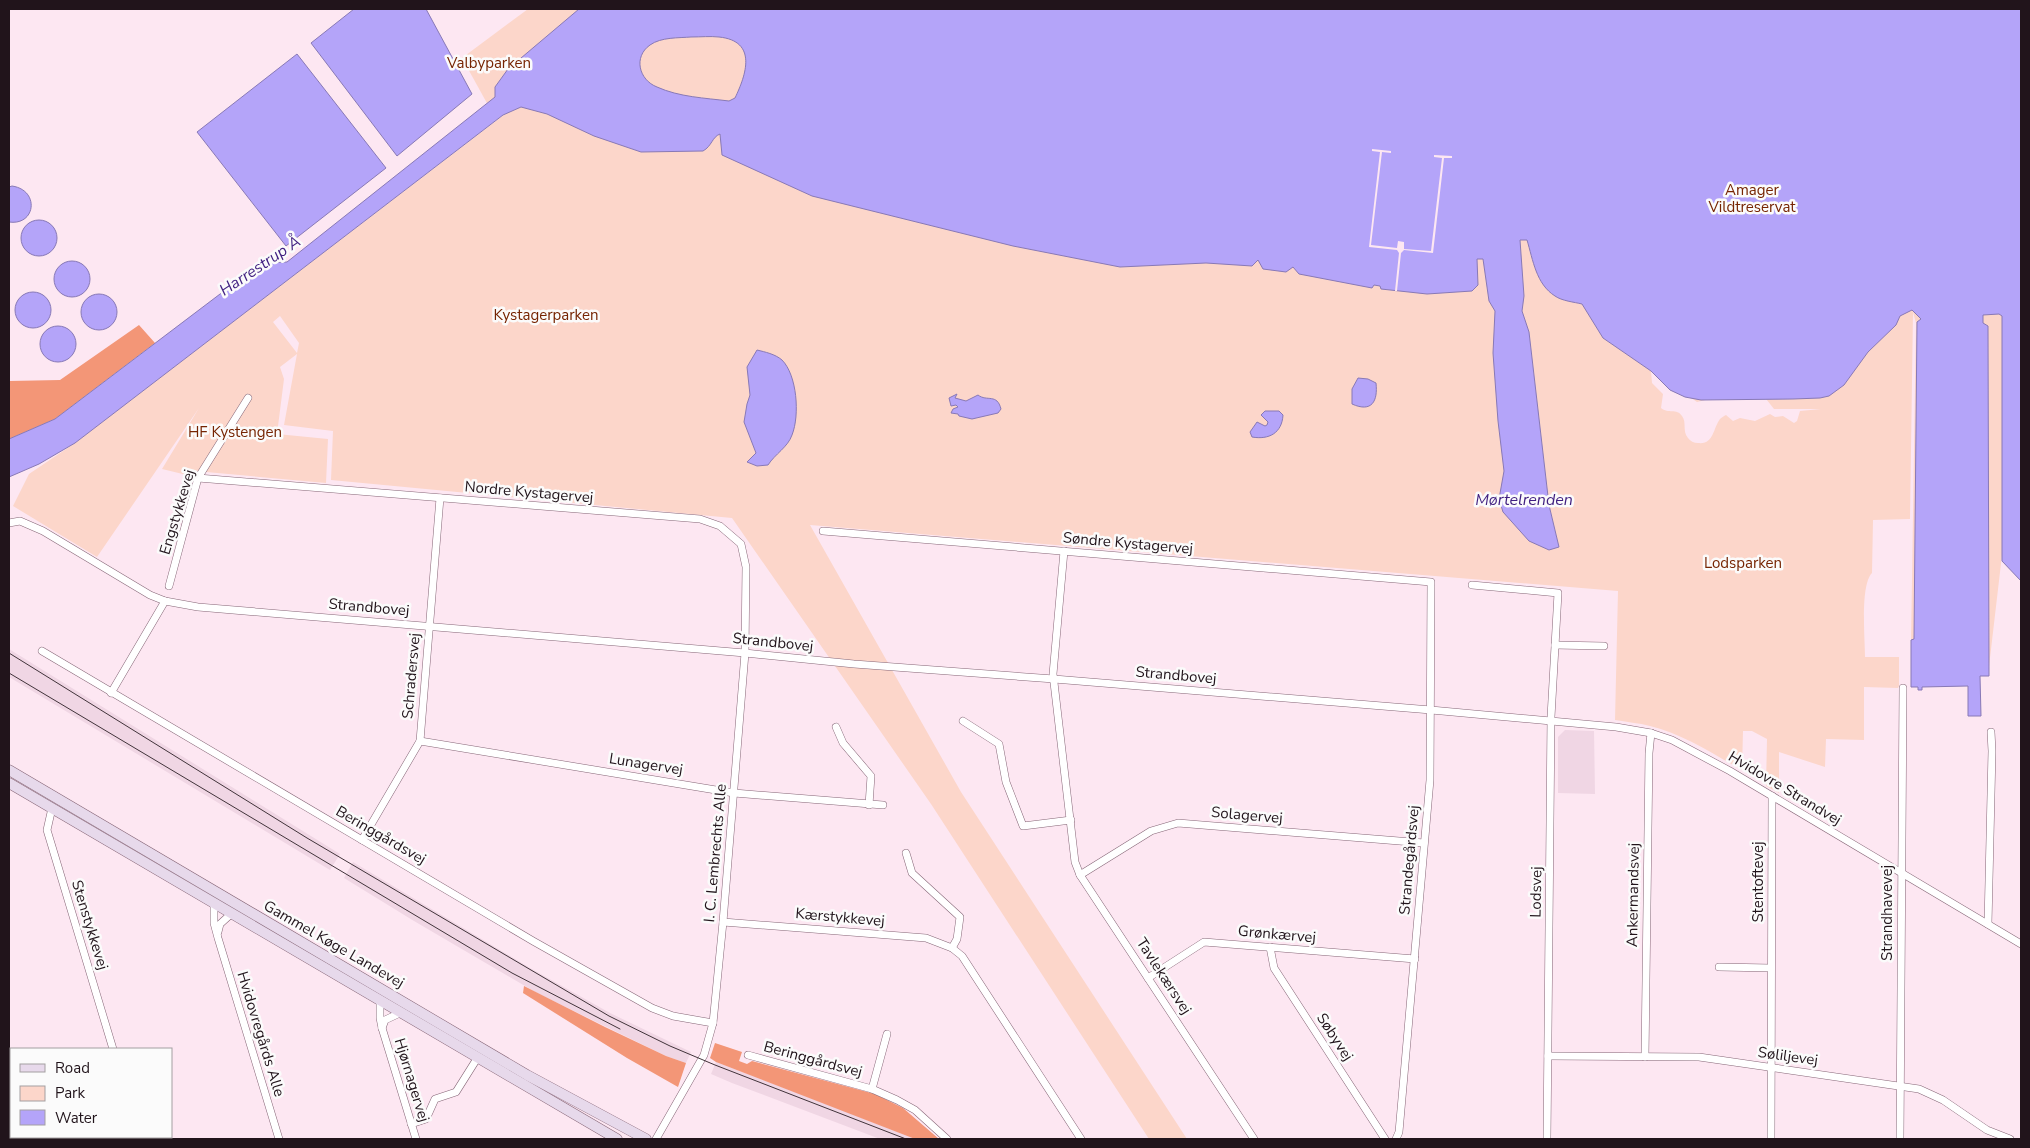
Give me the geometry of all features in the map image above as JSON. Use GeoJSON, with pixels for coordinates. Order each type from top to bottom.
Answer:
{"type":"FeatureCollection","features":[{"type":"Feature","properties":{"kind":"main road","name":"Gammel Køge Landevej"},"geometry":{"type":"LineString","coordinates":[[9,770],[527,1075],[646,1139]]}},
{"type":"Feature","properties":{"kind":"main road","name":"Gammel Køge Landevej"},"geometry":{"type":"LineString","coordinates":[[9,783],[617,1139]]}},
{"type":"Feature","properties":{"kind":"street","name":"Engstykkevej"},"geometry":{"type":"LineString","coordinates":[[169,586],[198,478],[248,398]]}},
{"type":"Feature","properties":{"kind":"street","name":"Nordre Kystagervej"},"geometry":{"type":"LineString","coordinates":[[198,478],[698,519],[720,526],[741,544],[746,567],[745,653]]}},
{"type":"Feature","properties":{"kind":"street","name":"Schradersvej"},"geometry":{"type":"LineString","coordinates":[[362,840],[420,742],[440,498]]}},
{"type":"Feature","properties":{"kind":"street","name":"Strandbovej"},"geometry":{"type":"LineString","coordinates":[[10,522],[20,521],[43,531],[150,595],[165,601],[198,607],[745,653],[854,664],[1054,678],[1551,721]]}},
{"type":"Feature","properties":{"kind":"street","name":"Søndre Kystagervej"},"geometry":{"type":"LineString","coordinates":[[823,531],[1431,582]]}},
{"type":"Feature","properties":{"kind":"street","name":"Tavlekærsvej"},"geometry":{"type":"LineString","coordinates":[[1064,551],[1054,678],[1075,862],[1080,875],[1254,1139]]}},
{"type":"Feature","properties":{"kind":"street","name":"Strandegårdsvej"},"geometry":{"type":"LineString","coordinates":[[1396,1139],[1399,1132],[1430,780],[1431,582]]}},
{"type":"Feature","properties":{"kind":"street","name":"Lodsvej"},"geometry":{"type":"LineString","coordinates":[[1472,585],[1558,593],[1551,721],[1547,1139]]}},
{"type":"Feature","properties":{"kind":"street"},"geometry":{"type":"LineString","coordinates":[[111,692],[165,601]]}},
{"type":"Feature","properties":{"kind":"street"},"geometry":{"type":"LineString","coordinates":[[1555,645],[1604,646]]}},
{"type":"Feature","properties":{"kind":"street","name":"Beringgårdsvej"},"geometry":{"type":"LineString","coordinates":[[42,651],[652,1008],[673,1016],[713,1023]]}},
{"type":"Feature","properties":{"kind":"street","name":"I. C. Lembrechts Alle"},"geometry":{"type":"LineString","coordinates":[[656,1139],[704,1055],[713,1023],[745,653]]}},
{"type":"Feature","properties":{"kind":"street","name":"Strandhavevej"},"geometry":{"type":"LineString","coordinates":[[1900,1139],[1903,688]]}},
{"type":"Feature","properties":{"kind":"street"},"geometry":{"type":"LineString","coordinates":[[963,721],[999,744],[1006,782],[1023,826],[1071,820]]}},
{"type":"Feature","properties":{"kind":"street","name":"Hvidovre Strandvej"},"geometry":{"type":"LineString","coordinates":[[1551,721],[1616,727],[1651,733],[1690,748],[2021,944]]}},
{"type":"Feature","properties":{"kind":"street"},"geometry":{"type":"LineString","coordinates":[[836,727],[843,743],[871,776],[868,804]]}},
{"type":"Feature","properties":{"kind":"street"},"geometry":{"type":"LineString","coordinates":[[1988,924],[1991,732]]}},
{"type":"Feature","properties":{"kind":"street","name":"Ankermandsvej"},"geometry":{"type":"LineString","coordinates":[[1646,1057],[1649,753],[1651,733]]}},
{"type":"Feature","properties":{"kind":"street","name":"Lunagervej"},"geometry":{"type":"LineString","coordinates":[[420,742],[734,792],[883,806]]}},
{"type":"Feature","properties":{"kind":"street","name":"Stentoftevej"},"geometry":{"type":"LineString","coordinates":[[1771,1139],[1772,796]]}},
{"type":"Feature","properties":{"kind":"street","name":"Stenstykkevej"},"geometry":{"type":"LineString","coordinates":[[52,808],[47,830],[113,1048]]}},
{"type":"Feature","properties":{"kind":"street","name":"Solagervej"},"geometry":{"type":"LineString","coordinates":[[1080,875],[1151,831],[1178,823],[1424,843]]}},
{"type":"Feature","properties":{"kind":"street"},"geometry":{"type":"LineString","coordinates":[[906,853],[912,873],[960,917],[957,939],[952,948]]}},
{"type":"Feature","properties":{"kind":"street","name":"Hvidovregårds Alle"},"geometry":{"type":"LineString","coordinates":[[214,904],[214,923],[218,938],[279,1139]]}},
{"type":"Feature","properties":{"kind":"street"},"geometry":{"type":"LineString","coordinates":[[218,938],[220,924],[231,914]]}},
{"type":"Feature","properties":{"kind":"street","name":"Kærstykkevej"},"geometry":{"type":"LineString","coordinates":[[723,922],[926,938],[952,948],[962,956],[1081,1139]]}},
{"type":"Feature","properties":{"kind":"street","name":"Grønkærvej"},"geometry":{"type":"LineString","coordinates":[[1148,978],[1204,942],[1414,959]]}},
{"type":"Feature","properties":{"kind":"street","name":"Søbyvej"},"geometry":{"type":"LineString","coordinates":[[1270,947],[1274,968],[1385,1139]]}},
{"type":"Feature","properties":{"kind":"street"},"geometry":{"type":"LineString","coordinates":[[1719,967],[1771,968]]}},
{"type":"Feature","properties":{"kind":"street","name":"Hjørnagervej"},"geometry":{"type":"LineString","coordinates":[[380,1001],[382,1028],[416,1139]]}},
{"type":"Feature","properties":{"kind":"street","name":"Hjørnagervej"},"geometry":{"type":"LineString","coordinates":[[382,1028],[385,1020],[400,1013]]}},
{"type":"Feature","properties":{"kind":"street","name":"Beringgårdsvej"},"geometry":{"type":"LineString","coordinates":[[872,1089],[887,1034]]}},
{"type":"Feature","properties":{"kind":"street","name":"Beringgårdsvej"},"geometry":{"type":"LineString","coordinates":[[748,1055],[872,1089],[914,1110],[947,1139]]}},
{"type":"Feature","properties":{"kind":"street","name":"Søliljevej"},"geometry":{"type":"LineString","coordinates":[[1548,1056],[1699,1057],[1919,1089],[1938,1097],[1987,1130],[2010,1139]]}},
{"type":"Feature","properties":{"kind":"street"},"geometry":{"type":"LineString","coordinates":[[411,1124],[426,1119],[434,1099],[456,1092],[478,1057]]}},
{"type":"Feature","properties":{"kind":"shaded area"},"geometry":{"type":"Polygon","coordinates":[[[139,325],[155,343],[55,419],[9,439],[9,381],[60,380],[139,325]]]}},
{"type":"Feature","properties":{"kind":"shaded area"},"geometry":{"type":"Polygon","coordinates":[[[9,649],[340,854],[330,870],[9,677],[9,649]]]}},
{"type":"Feature","properties":{"kind":"shaded area"},"geometry":{"type":"Polygon","coordinates":[[[1565,730],[1594,731],[1595,794],[1558,793],[1558,737],[1565,730]]]}},
{"type":"Feature","properties":{"kind":"shaded area"},"geometry":{"type":"Polygon","coordinates":[[[353,862],[530,968],[610,1013],[691,1052],[686,1063],[666,1056],[537,993],[414,921],[344,878],[353,862]]]}},
{"type":"Feature","properties":{"kind":"shaded area"},"geometry":{"type":"Polygon","coordinates":[[[524,986],[666,1056],[686,1063],[678,1087],[627,1058],[523,993],[524,986]]]}},
{"type":"Feature","properties":{"kind":"shaded area"},"geometry":{"type":"Polygon","coordinates":[[[715,1043],[742,1052],[739,1061],[747,1064],[752,1061],[875,1094],[903,1108],[939,1139],[915,1139],[716,1062],[710,1058],[715,1043]]]}},
{"type":"Feature","properties":{"kind":"shaded area"},"geometry":{"type":"Polygon","coordinates":[[[716,1062],[915,1139],[880,1139],[732,1083],[711,1074],[716,1062]]]}},
{"type":"Feature","properties":{"kind":"green space","name":"Valbyparken"},"geometry":{"type":"Polygon","coordinates":[[[528,9],[581,9],[488,105],[462,58],[528,9]]]}},
{"type":"Feature","properties":{"kind":"green space"},"geometry":{"type":"Polygon","coordinates":[[[590,9],[2021,9],[2002,555],[1988,675],[1979,674],[1981,716],[1969,715],[1966,646],[1964,686],[1928,687],[1929,669],[1911,688],[1911,646],[1925,642],[1911,643],[1916,323],[1913,312],[1910,519],[1873,520],[1872,573],[1868,579],[1866,589],[1864,613],[1865,657],[1899,657],[1899,686],[1898,688],[1864,687],[1864,740],[1826,739],[1825,767],[1779,752],[1779,793],[1766,786],[1767,739],[1752,731],[1743,731],[1742,770],[1698,745],[1674,734],[1646,725],[1615,720],[1618,591],[810,525],[961,792],[1187,1139],[1149,1139],[931,804],[732,518],[331,480],[333,431],[284,425],[297,354],[280,367],[284,379],[277,434],[328,439],[326,483],[195,471],[191,476],[162,469],[199,408],[97,557],[13,506],[29,474],[75,443],[505,114],[590,9]],[[1522,313],[1501,504],[1559,547],[1549,505],[1529,332],[1522,313]],[[280,316],[273,322],[297,353],[299,343],[280,316]],[[1600,334],[1651,371],[1652,383],[1663,394],[1661,408],[1680,414],[1684,421],[1686,435],[1690,440],[1697,443],[1703,443],[1710,439],[1720,419],[1726,415],[1733,421],[1740,418],[1755,421],[1770,414],[1775,417],[1783,416],[1794,423],[1797,421],[1800,411],[1821,409],[1774,409],[1763,395],[1739,392],[1697,402],[1600,334]]]}},
{"type":"Feature","properties":{"kind":"water"},"geometry":{"type":"Polygon","coordinates":[[[354,9],[426,9],[472,94],[397,156],[311,43],[354,9]]]}},
{"type":"Feature","properties":{"kind":"water","name":"Amager Vildtreservat"},"geometry":{"type":"Polygon","coordinates":[[[579,9],[2021,9],[2021,581],[2002,561],[2002,316],[1999,314],[1983,315],[1983,323],[1988,326],[1989,676],[1980,676],[1981,716],[1968,716],[1968,686],[1922,687],[1922,690],[1918,690],[1918,687],[1911,687],[1911,640],[1914,639],[1917,322],[1921,319],[1912,310],[1900,316],[1896,325],[1868,352],[1844,385],[1829,396],[1793,399],[1701,400],[1685,397],[1670,390],[1651,371],[1603,338],[1582,304],[1561,299],[1549,291],[1539,278],[1527,240],[1520,240],[1524,296],[1522,311],[1529,332],[1549,505],[1559,547],[1549,550],[1529,541],[1503,512],[1499,499],[1504,471],[1493,353],[1495,311],[1489,301],[1483,259],[1477,259],[1478,285],[1472,291],[1427,294],[1381,289],[1380,286],[1374,285],[1372,288],[1299,274],[1293,267],[1286,272],[1263,269],[1258,260],[1252,266],[1206,263],[1120,267],[1013,246],[812,196],[722,155],[720,134],[703,151],[641,152],[594,136],[547,114],[521,107],[503,115],[75,443],[39,464],[9,477],[9,439],[55,419],[261,263],[287,262],[495,97],[495,87],[508,69],[579,9]],[[719,37],[676,38],[654,42],[645,50],[641,56],[640,68],[646,79],[657,87],[683,95],[729,101],[735,98],[743,79],[746,60],[740,45],[719,37]]]}},
{"type":"Feature","properties":{"kind":"water"},"geometry":{"type":"Polygon","coordinates":[[[297,54],[386,168],[286,246],[197,132],[297,54]]]}},
{"type":"Feature","properties":{"kind":"water"},"geometry":{"type":"Polygon","coordinates":[[[9,187],[21,189],[30,200],[31,207],[29,213],[25,219],[18,222],[9,222],[9,187]]]}},
{"type":"Feature","properties":{"kind":"water"},"geometry":{"type":"Polygon","coordinates":[[[39,220],[46,221],[52,225],[56,231],[56,245],[52,251],[46,255],[39,256],[32,255],[26,251],[22,245],[21,238],[22,231],[26,225],[32,221],[39,220]]]}},
{"type":"Feature","properties":{"kind":"water"},"geometry":{"type":"Polygon","coordinates":[[[72,261],[79,262],[85,266],[89,272],[89,286],[85,292],[79,296],[72,297],[65,296],[59,292],[55,286],[54,279],[55,272],[59,266],[65,262],[72,261]]]}},
{"type":"Feature","properties":{"kind":"water"},"geometry":{"type":"Polygon","coordinates":[[[33,292],[40,293],[46,297],[50,303],[50,317],[46,323],[40,327],[33,328],[26,327],[20,323],[16,317],[15,310],[16,303],[20,297],[26,293],[33,292]]]}},
{"type":"Feature","properties":{"kind":"water"},"geometry":{"type":"Polygon","coordinates":[[[99,294],[106,295],[112,299],[116,305],[116,319],[112,325],[106,329],[99,330],[92,329],[86,325],[82,319],[81,312],[82,305],[86,299],[92,295],[99,294]]]}},
{"type":"Feature","properties":{"kind":"water"},"geometry":{"type":"Polygon","coordinates":[[[58,326],[65,327],[71,331],[75,337],[75,351],[71,357],[65,361],[58,362],[51,361],[45,357],[41,351],[40,344],[41,337],[45,331],[51,327],[58,326]]]}},
{"type":"Feature","properties":{"kind":"water"},"geometry":{"type":"Polygon","coordinates":[[[757,350],[776,356],[787,367],[796,396],[796,417],[788,443],[768,465],[757,466],[747,462],[756,453],[744,422],[750,395],[747,367],[757,350]]]}},
{"type":"Feature","properties":{"kind":"water"},"geometry":{"type":"Polygon","coordinates":[[[1358,378],[1368,379],[1376,383],[1375,400],[1369,406],[1364,407],[1352,404],[1352,389],[1358,378]]]}},
{"type":"Feature","properties":{"kind":"water"},"geometry":{"type":"Polygon","coordinates":[[[957,394],[955,398],[966,401],[978,395],[994,399],[1001,409],[998,413],[972,419],[959,416],[958,414],[951,413],[953,409],[958,407],[956,405],[951,406],[949,398],[957,394]]]}},
{"type":"Feature","properties":{"kind":"water"},"geometry":{"type":"Polygon","coordinates":[[[1265,411],[1279,411],[1283,415],[1280,426],[1274,434],[1269,436],[1252,437],[1250,432],[1257,422],[1265,426],[1267,425],[1268,422],[1261,415],[1265,411]]]}},
{"type":"Feature","properties":{"kind":"pier"},"geometry":{"type":"Polygon","coordinates":[[[1372,149],[1391,151],[1391,153],[1382,152],[1371,245],[1397,248],[1398,241],[1404,242],[1404,249],[1431,251],[1442,158],[1434,157],[1434,155],[1452,156],[1452,158],[1444,158],[1433,253],[1404,250],[1401,253],[1397,291],[1395,291],[1399,253],[1397,250],[1369,247],[1380,152],[1372,151],[1372,149]]]}},
{"type":"Feature","properties":{"kind":"tram line"},"geometry":{"type":"LineString","coordinates":[[9,653],[307,838],[609,1016],[670,1046],[715,1065],[906,1139]]}},
{"type":"Feature","properties":{"kind":"tram line"},"geometry":{"type":"LineString","coordinates":[[9,673],[512,973],[620,1029]]}},
{"type":"Feature","properties":{"kind":"water label","name":"Harrestrup Å"},"geometry":{"type":"Point","coordinates":[260,266]}},
{"type":"Feature","properties":{"kind":"water label","name":"Mørtelrenden"},"geometry":{"type":"Point","coordinates":[1524,500]}},
{"type":"Feature","properties":{"kind":"park label","name":"Kystagerparken"},"geometry":{"type":"Point","coordinates":[546,315]}},
{"type":"Feature","properties":{"kind":"park label","name":"HF Kystengen"},"geometry":{"type":"Point","coordinates":[235,432]}},
{"type":"Feature","properties":{"kind":"park label","name":"Lodsparken"},"geometry":{"type":"Point","coordinates":[1743,563]}}]}
